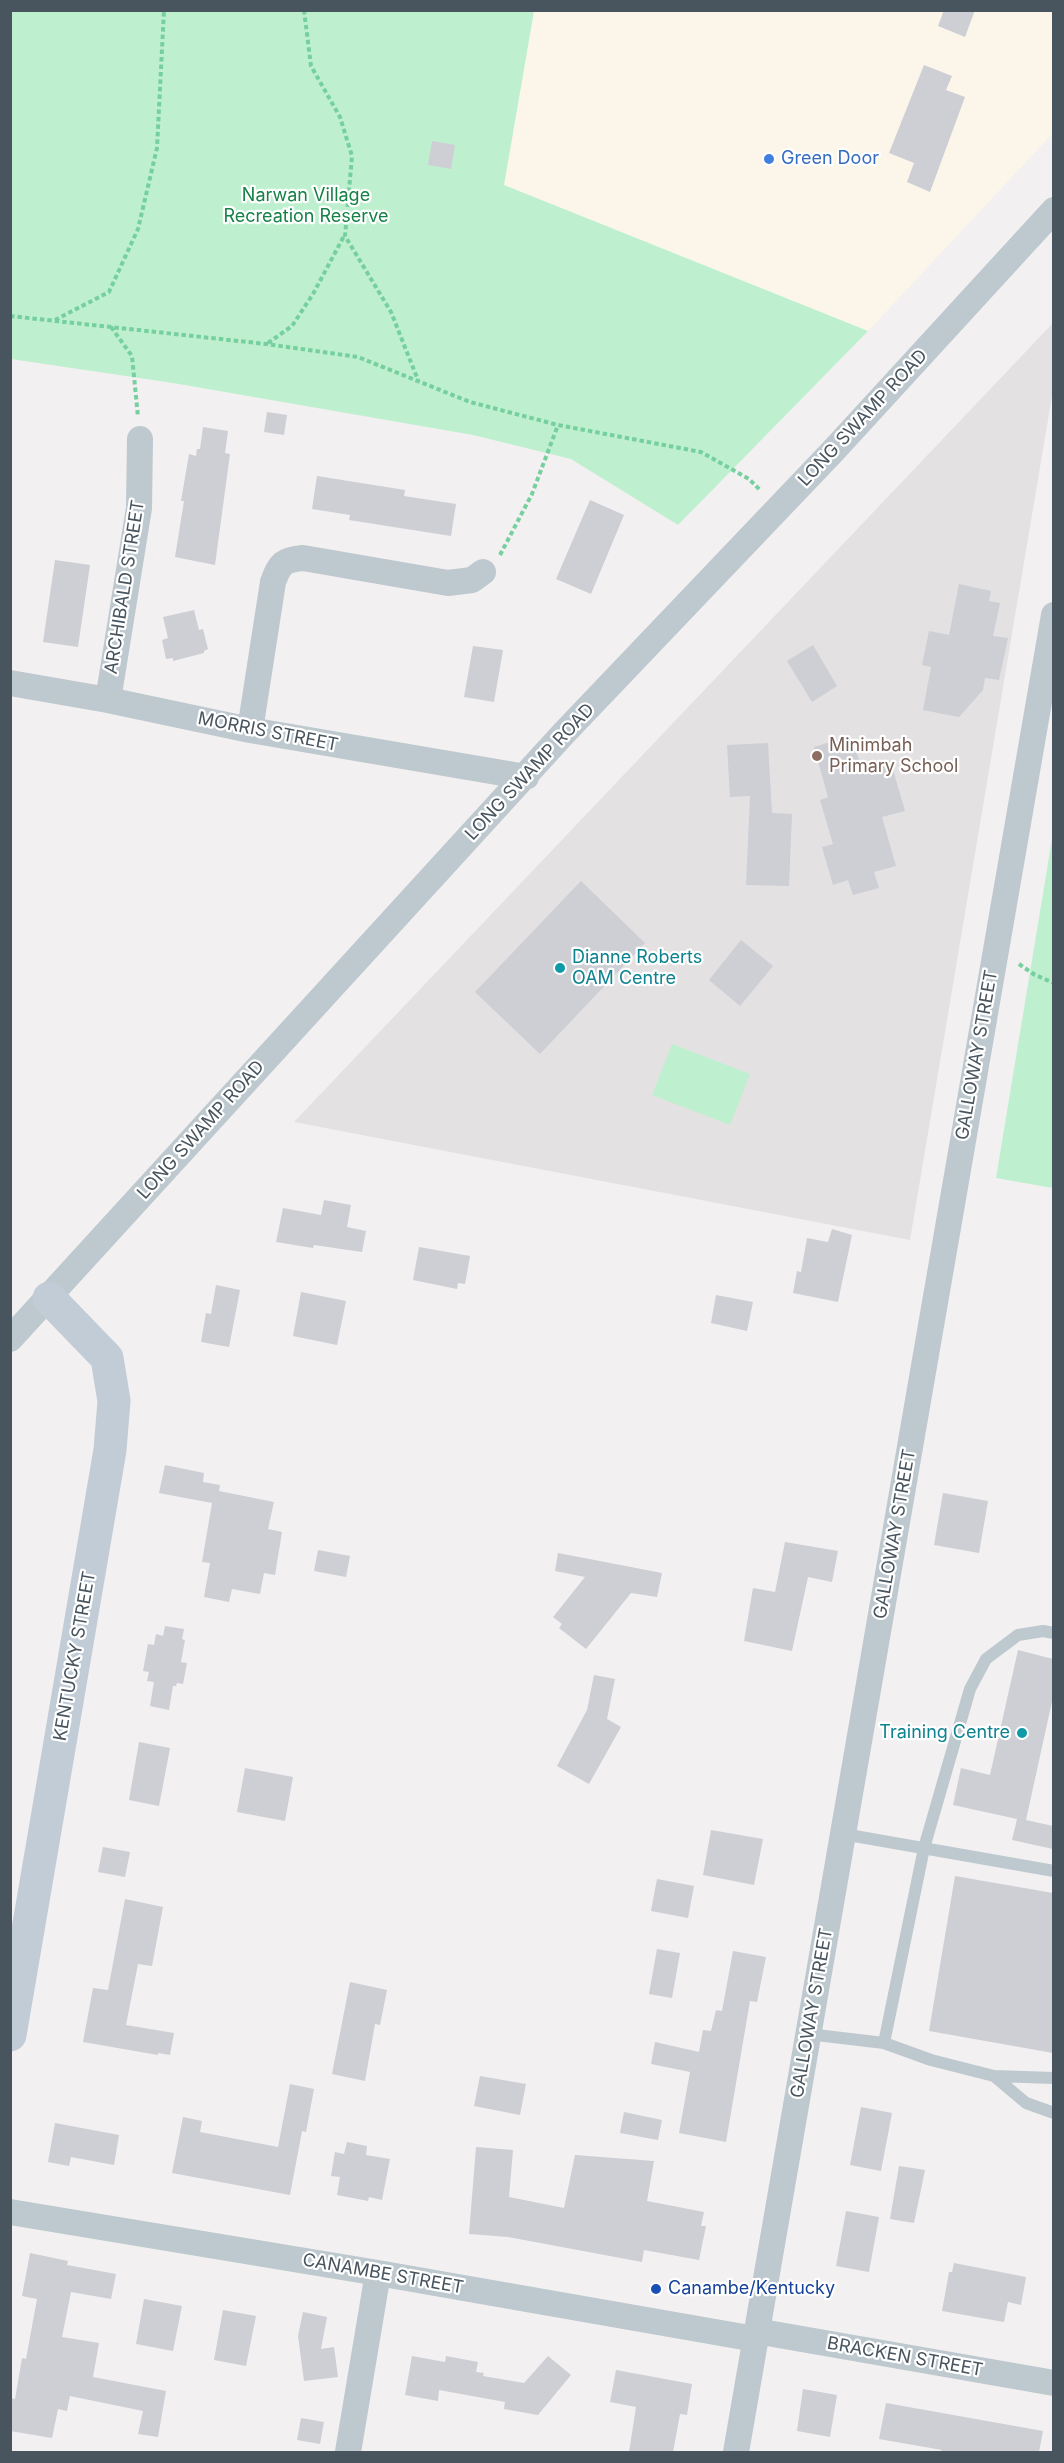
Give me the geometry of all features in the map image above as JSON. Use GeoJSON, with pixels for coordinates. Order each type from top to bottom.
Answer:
{"type":"FeatureCollection","features":[{"type":"Feature","properties":{"kind":"street","name":"LONG SWAMP ROAD"},"geometry":{"type":"LineString","coordinates":[[10,1339],[564,733],[778,508],[1053,210]]}},
{"type":"Feature","properties":{"kind":"street","name":"ARCHIBALD STREET"},"geometry":{"type":"LineString","coordinates":[[108,700],[139,508],[140,439]]}},
{"type":"Feature","properties":{"kind":"street"},"geometry":{"type":"LineString","coordinates":[[250,730],[273,582],[279,566],[289,559],[303,558],[448,583],[472,580],[483,572]]}},
{"type":"Feature","properties":{"kind":"street","name":"GALLOWAY STREET"},"geometry":{"type":"LineString","coordinates":[[736,2452],[1053,615]]}},
{"type":"Feature","properties":{"kind":"street","name":"MORRIS STREET"},"geometry":{"type":"LineString","coordinates":[[10,683],[108,700],[250,730],[526,777]]}},
{"type":"Feature","properties":{"kind":"street","name":"KENTUCKY STREET"},"geometry":{"type":"LineString","coordinates":[[10,2035],[110,1450],[114,1401],[107,1358],[49,1298]]}},
{"type":"Feature","properties":{"kind":"street","name":"CANAMBE STREET"},"geometry":{"type":"LineString","coordinates":[[10,2212],[756,2335]]}},
{"type":"Feature","properties":{"kind":"street"},"geometry":{"type":"LineString","coordinates":[[348,2452],[378,2273]]}},
{"type":"Feature","properties":{"kind":"street","name":"BRACKEN STREET"},"geometry":{"type":"LineString","coordinates":[[756,2335],[1053,2383]]}},
{"type":"Feature","properties":{"kind":"lane"},"geometry":{"type":"LineString","coordinates":[[884,2043],[924,1848],[970,1689],[986,1659],[1018,1635],[1043,1631],[1053,1633]]}},
{"type":"Feature","properties":{"kind":"lane"},"geometry":{"type":"LineString","coordinates":[[843,1834],[1053,1871]]}},
{"type":"Feature","properties":{"kind":"lane"},"geometry":{"type":"LineString","coordinates":[[808,2034],[884,2043],[931,2060],[994,2076],[1053,2078]]}},
{"type":"Feature","properties":{"kind":"lane"},"geometry":{"type":"LineString","coordinates":[[994,2076],[1026,2103],[1053,2113]]}},
{"type":"Feature","properties":{"kind":"path"},"geometry":{"type":"LineString","coordinates":[[54,321],[109,292],[138,229],[157,148],[164,10]]}},
{"type":"Feature","properties":{"kind":"path"},"geometry":{"type":"LineString","coordinates":[[266,344],[292,326],[313,294],[345,236],[352,156],[340,117],[311,66],[304,10]]}},
{"type":"Feature","properties":{"kind":"path"},"geometry":{"type":"LineString","coordinates":[[345,236],[391,312],[418,380]]}},
{"type":"Feature","properties":{"kind":"path"},"geometry":{"type":"LineString","coordinates":[[10,316],[266,344],[358,357],[470,402],[558,425],[700,452],[749,479],[778,508]]}},
{"type":"Feature","properties":{"kind":"path"},"geometry":{"type":"LineString","coordinates":[[110,327],[132,356],[140,439]]}},
{"type":"Feature","properties":{"kind":"path"},"geometry":{"type":"LineString","coordinates":[[483,572],[498,558],[532,494],[558,425]]}},
{"type":"Feature","properties":{"kind":"path"},"geometry":{"type":"LineString","coordinates":[[996,948],[1035,975],[1053,983]]}},
{"type":"Feature","properties":{"kind":"shaded area","name":"Green Door"},"geometry":{"type":"Polygon","coordinates":[[[534,11],[1053,11],[1053,133],[868,331],[504,185],[534,11]]]}},
{"type":"Feature","properties":{"kind":"shaded area","name":"Minimbah Primary School"},"geometry":{"type":"Polygon","coordinates":[[[1053,323],[1053,390],[910,1240],[294,1122],[1053,323]]]}},
{"type":"Feature","properties":{"kind":"green space","name":"Narwan Village Recreation Reserve"},"geometry":{"type":"Polygon","coordinates":[[[10,11],[534,11],[504,185],[868,331],[678,525],[571,459],[473,435],[173,383],[11,359],[10,11]]]}},
{"type":"Feature","properties":{"kind":"green space"},"geometry":{"type":"Polygon","coordinates":[[[1053,833],[1053,1188],[996,1178],[1053,833]]]}},
{"type":"Feature","properties":{"kind":"green space"},"geometry":{"type":"Polygon","coordinates":[[[672,1044],[750,1074],[730,1125],[652,1095],[672,1044]]]}},
{"type":"Feature","properties":{"kind":"building"},"geometry":{"type":"Polygon","coordinates":[[[944,10],[975,10],[965,37],[938,26],[944,10]]]}},
{"type":"Feature","properties":{"kind":"building"},"geometry":{"type":"Polygon","coordinates":[[[924,65],[952,76],[946,90],[965,97],[930,192],[907,182],[914,163],[889,153],[924,65]]]}},
{"type":"Feature","properties":{"kind":"building"},"geometry":{"type":"Polygon","coordinates":[[[432,141],[455,145],[451,169],[428,165],[432,141]]]}},
{"type":"Feature","properties":{"kind":"building"},"geometry":{"type":"Polygon","coordinates":[[[267,412],[287,415],[284,435],[264,432],[267,412]]]}},
{"type":"Feature","properties":{"kind":"building"},"geometry":{"type":"Polygon","coordinates":[[[203,427],[228,431],[225,453],[230,454],[215,565],[175,557],[189,454],[196,456],[197,449],[200,449],[203,427]]]}},
{"type":"Feature","properties":{"kind":"building"},"geometry":{"type":"Polygon","coordinates":[[[317,476],[405,490],[404,496],[456,504],[451,536],[349,520],[350,515],[312,509],[317,476]]]}},
{"type":"Feature","properties":{"kind":"building"},"geometry":{"type":"Polygon","coordinates":[[[590,500],[624,515],[591,594],[556,579],[590,500]]]}},
{"type":"Feature","properties":{"kind":"building"},"geometry":{"type":"Polygon","coordinates":[[[55,560],[90,565],[78,647],[43,642],[55,560]]]}},
{"type":"Feature","properties":{"kind":"building"},"geometry":{"type":"Polygon","coordinates":[[[959,584],[991,591],[989,601],[1000,603],[993,636],[1008,638],[999,680],[985,678],[983,690],[959,717],[923,710],[931,667],[922,665],[929,631],[949,635],[959,584]]]}},
{"type":"Feature","properties":{"kind":"building"},"geometry":{"type":"Polygon","coordinates":[[[194,610],[199,630],[203,629],[208,649],[204,653],[173,661],[173,658],[166,659],[162,640],[168,638],[163,617],[194,610]]]}},
{"type":"Feature","properties":{"kind":"building"},"geometry":{"type":"Polygon","coordinates":[[[813,645],[837,686],[812,702],[787,661],[813,645]]]}},
{"type":"Feature","properties":{"kind":"building"},"geometry":{"type":"Polygon","coordinates":[[[473,646],[503,650],[494,702],[464,697],[473,646]]]}},
{"type":"Feature","properties":{"kind":"building"},"geometry":{"type":"Polygon","coordinates":[[[843,738],[846,747],[854,744],[863,772],[891,763],[905,811],[882,817],[896,866],[874,872],[879,888],[853,895],[848,880],[833,885],[822,847],[833,844],[820,800],[828,797],[814,747],[843,738]]]}},
{"type":"Feature","properties":{"kind":"building"},"geometry":{"type":"Polygon","coordinates":[[[768,743],[772,813],[792,814],[789,886],[746,885],[750,796],[730,797],[727,745],[768,743]]]}},
{"type":"Feature","properties":{"kind":"building","name":"Dianne Roberts OAM Centre"},"geometry":{"type":"Polygon","coordinates":[[[581,881],[645,943],[540,1054],[475,992],[581,881]]]}},
{"type":"Feature","properties":{"kind":"building"},"geometry":{"type":"Polygon","coordinates":[[[741,940],[773,966],[740,1006],[709,980],[741,940]]]}},
{"type":"Feature","properties":{"kind":"building"},"geometry":{"type":"Polygon","coordinates":[[[324,1200],[351,1205],[347,1227],[366,1231],[362,1252],[276,1242],[283,1208],[321,1215],[324,1200]]]}},
{"type":"Feature","properties":{"kind":"building"},"geometry":{"type":"Polygon","coordinates":[[[832,1229],[852,1235],[838,1302],[793,1293],[797,1271],[801,1272],[807,1238],[828,1242],[832,1229]]]}},
{"type":"Feature","properties":{"kind":"building"},"geometry":{"type":"Polygon","coordinates":[[[419,1247],[470,1256],[465,1284],[458,1283],[457,1289],[413,1280],[419,1247]]]}},
{"type":"Feature","properties":{"kind":"building"},"geometry":{"type":"Polygon","coordinates":[[[216,1285],[240,1290],[229,1347],[201,1342],[206,1313],[211,1314],[216,1285]]]}},
{"type":"Feature","properties":{"kind":"building"},"geometry":{"type":"Polygon","coordinates":[[[301,1292],[346,1301],[337,1345],[293,1336],[301,1292]]]}},
{"type":"Feature","properties":{"kind":"building"},"geometry":{"type":"Polygon","coordinates":[[[716,1295],[753,1302],[747,1331],[711,1323],[716,1295]]]}},
{"type":"Feature","properties":{"kind":"building"},"geometry":{"type":"Polygon","coordinates":[[[165,1465],[204,1473],[203,1482],[220,1485],[219,1491],[274,1502],[268,1529],[282,1532],[275,1575],[264,1573],[260,1594],[232,1589],[229,1602],[204,1597],[210,1563],[202,1562],[212,1503],[159,1493],[165,1465]]]}},
{"type":"Feature","properties":{"kind":"building"},"geometry":{"type":"Polygon","coordinates":[[[943,1493],[988,1501],[979,1553],[934,1545],[943,1493]]]}},
{"type":"Feature","properties":{"kind":"building"},"geometry":{"type":"Polygon","coordinates":[[[785,1542],[838,1551],[832,1582],[808,1577],[792,1651],[744,1641],[753,1588],[775,1592],[785,1542]]]}},
{"type":"Feature","properties":{"kind":"building"},"geometry":{"type":"Polygon","coordinates":[[[318,1550],[350,1556],[346,1577],[314,1571],[318,1550]]]}},
{"type":"Feature","properties":{"kind":"building"},"geometry":{"type":"Polygon","coordinates":[[[558,1553],[662,1573],[657,1597],[631,1593],[586,1649],[559,1628],[562,1624],[553,1617],[585,1577],[555,1571],[558,1553]]]}},
{"type":"Feature","properties":{"kind":"building"},"geometry":{"type":"Polygon","coordinates":[[[165,1626],[184,1629],[182,1639],[185,1640],[181,1662],[187,1663],[183,1684],[177,1683],[173,1686],[169,1710],[150,1706],[154,1682],[147,1681],[149,1672],[143,1671],[148,1644],[154,1645],[156,1634],[163,1636],[165,1626]]]}},
{"type":"Feature","properties":{"kind":"building","name":"Training Centre"},"geometry":{"type":"Polygon","coordinates":[[[1018,1650],[1053,1659],[1053,1697],[1026,1820],[1053,1826],[1053,1849],[1012,1840],[1017,1819],[953,1805],[961,1768],[990,1775],[1018,1650]]]}},
{"type":"Feature","properties":{"kind":"building"},"geometry":{"type":"Polygon","coordinates":[[[594,1675],[615,1679],[607,1719],[621,1727],[589,1784],[557,1766],[587,1710],[594,1675]]]}},
{"type":"Feature","properties":{"kind":"building"},"geometry":{"type":"Polygon","coordinates":[[[139,1742],[170,1748],[159,1806],[129,1800],[139,1742]]]}},
{"type":"Feature","properties":{"kind":"building"},"geometry":{"type":"Polygon","coordinates":[[[245,1768],[293,1777],[285,1821],[237,1812],[245,1768]]]}},
{"type":"Feature","properties":{"kind":"building"},"geometry":{"type":"Polygon","coordinates":[[[711,1830],[763,1839],[754,1885],[703,1875],[711,1830]]]}},
{"type":"Feature","properties":{"kind":"building"},"geometry":{"type":"Polygon","coordinates":[[[103,1847],[130,1852],[125,1877],[98,1872],[103,1847]]]}},
{"type":"Feature","properties":{"kind":"building"},"geometry":{"type":"Polygon","coordinates":[[[955,1876],[1053,1893],[1053,2053],[929,2031],[955,1876]]]}},
{"type":"Feature","properties":{"kind":"building"},"geometry":{"type":"Polygon","coordinates":[[[657,1879],[694,1886],[688,1918],[651,1911],[657,1879]]]}},
{"type":"Feature","properties":{"kind":"building"},"geometry":{"type":"Polygon","coordinates":[[[125,1899],[163,1907],[152,1966],[138,1964],[126,2025],[174,2033],[170,2055],[83,2042],[93,1988],[108,1990],[125,1899]]]}},
{"type":"Feature","properties":{"kind":"building"},"geometry":{"type":"Polygon","coordinates":[[[657,1949],[680,1953],[672,1998],[649,1994],[657,1949]]]}},
{"type":"Feature","properties":{"kind":"building"},"geometry":{"type":"Polygon","coordinates":[[[733,1951],[766,1957],[757,2002],[750,2001],[726,2142],[679,2133],[690,2072],[651,2064],[655,2042],[699,2052],[703,2030],[711,2031],[716,2010],[722,2011],[733,1951]]]}},
{"type":"Feature","properties":{"kind":"building"},"geometry":{"type":"Polygon","coordinates":[[[350,1982],[387,1990],[380,2025],[375,2024],[365,2081],[332,2074],[350,1982]]]}},
{"type":"Feature","properties":{"kind":"building"},"geometry":{"type":"Polygon","coordinates":[[[480,2076],[526,2084],[520,2115],[474,2106],[480,2076]]]}},
{"type":"Feature","properties":{"kind":"building"},"geometry":{"type":"Polygon","coordinates":[[[290,2084],[314,2089],[306,2132],[302,2131],[290,2195],[172,2173],[183,2117],[202,2121],[200,2132],[278,2147],[290,2084]]]}},
{"type":"Feature","properties":{"kind":"building"},"geometry":{"type":"Polygon","coordinates":[[[861,2107],[892,2113],[881,2171],[850,2165],[861,2107]]]}},
{"type":"Feature","properties":{"kind":"building"},"geometry":{"type":"Polygon","coordinates":[[[624,2112],[662,2120],[658,2140],[620,2133],[624,2112]]]}},
{"type":"Feature","properties":{"kind":"building"},"geometry":{"type":"Polygon","coordinates":[[[55,2123],[119,2135],[114,2165],[71,2157],[69,2166],[48,2162],[55,2123]]]}},
{"type":"Feature","properties":{"kind":"building"},"geometry":{"type":"Polygon","coordinates":[[[347,2142],[367,2146],[366,2155],[390,2159],[382,2200],[369,2197],[368,2201],[337,2195],[340,2177],[331,2176],[335,2152],[344,2154],[347,2142]]]}},
{"type":"Feature","properties":{"kind":"building"},"geometry":{"type":"Polygon","coordinates":[[[476,2147],[513,2150],[509,2197],[564,2208],[575,2155],[654,2161],[647,2201],[704,2212],[701,2226],[706,2226],[699,2260],[644,2250],[642,2262],[508,2237],[469,2234],[476,2147]]]}},
{"type":"Feature","properties":{"kind":"building"},"geometry":{"type":"Polygon","coordinates":[[[899,2166],[925,2170],[914,2223],[890,2219],[899,2166]]]}},
{"type":"Feature","properties":{"kind":"building"},"geometry":{"type":"Polygon","coordinates":[[[846,2211],[879,2217],[869,2272],[836,2266],[846,2211]]]}},
{"type":"Feature","properties":{"kind":"building"},"geometry":{"type":"Polygon","coordinates":[[[30,2253],[68,2261],[67,2265],[116,2274],[111,2299],[71,2292],[62,2337],[99,2343],[93,2377],[166,2391],[158,2437],[138,2434],[143,2411],[70,2396],[67,2411],[58,2409],[52,2438],[10,2431],[10,2398],[15,2399],[22,2358],[26,2359],[37,2299],[22,2296],[30,2253]]]}},
{"type":"Feature","properties":{"kind":"building"},"geometry":{"type":"Polygon","coordinates":[[[954,2263],[1026,2277],[1021,2305],[1008,2302],[1004,2322],[942,2311],[949,2272],[952,2272],[954,2263]]]}},
{"type":"Feature","properties":{"kind":"building"},"geometry":{"type":"Polygon","coordinates":[[[144,2299],[182,2306],[173,2351],[136,2344],[144,2299]]]}},
{"type":"Feature","properties":{"kind":"building"},"geometry":{"type":"Polygon","coordinates":[[[223,2310],[256,2316],[246,2366],[214,2360],[223,2310]]]}},
{"type":"Feature","properties":{"kind":"building"},"geometry":{"type":"Polygon","coordinates":[[[303,2312],[327,2317],[321,2349],[334,2347],[338,2377],[304,2381],[298,2336],[303,2312]]]}},
{"type":"Feature","properties":{"kind":"building"},"geometry":{"type":"Polygon","coordinates":[[[412,2356],[445,2362],[446,2356],[478,2362],[476,2372],[484,2373],[483,2376],[524,2383],[548,2356],[571,2375],[538,2415],[504,2409],[505,2402],[439,2390],[438,2401],[405,2395],[412,2356]]]}},
{"type":"Feature","properties":{"kind":"building"},"geometry":{"type":"Polygon","coordinates":[[[616,2370],[692,2384],[687,2415],[680,2414],[673,2452],[629,2452],[636,2407],[610,2402],[616,2370]]]}},
{"type":"Feature","properties":{"kind":"building"},"geometry":{"type":"Polygon","coordinates":[[[803,2389],[837,2395],[830,2437],[797,2431],[803,2389]]]}},
{"type":"Feature","properties":{"kind":"building"},"geometry":{"type":"Polygon","coordinates":[[[886,2403],[1043,2431],[1039,2452],[941,2452],[942,2450],[879,2439],[886,2403]]]}},
{"type":"Feature","properties":{"kind":"building"},"geometry":{"type":"Polygon","coordinates":[[[301,2418],[324,2422],[320,2444],[297,2440],[301,2418]]]}},
{"type":"Feature","properties":{"kind":"place","name":"Green Door"},"geometry":{"type":"Point","coordinates":[769,159]}},
{"type":"Feature","properties":{"kind":"place","name":"Minimbah Primary School"},"geometry":{"type":"Point","coordinates":[817,756]}},
{"type":"Feature","properties":{"kind":"place","name":"Dianne Roberts OAM Centre"},"geometry":{"type":"Point","coordinates":[560,968]}},
{"type":"Feature","properties":{"kind":"place","name":"Training Centre"},"geometry":{"type":"Point","coordinates":[1022,1733]}},
{"type":"Feature","properties":{"kind":"place","name":"Canambe/Kentucky"},"geometry":{"type":"Point","coordinates":[656,2289]}}]}
